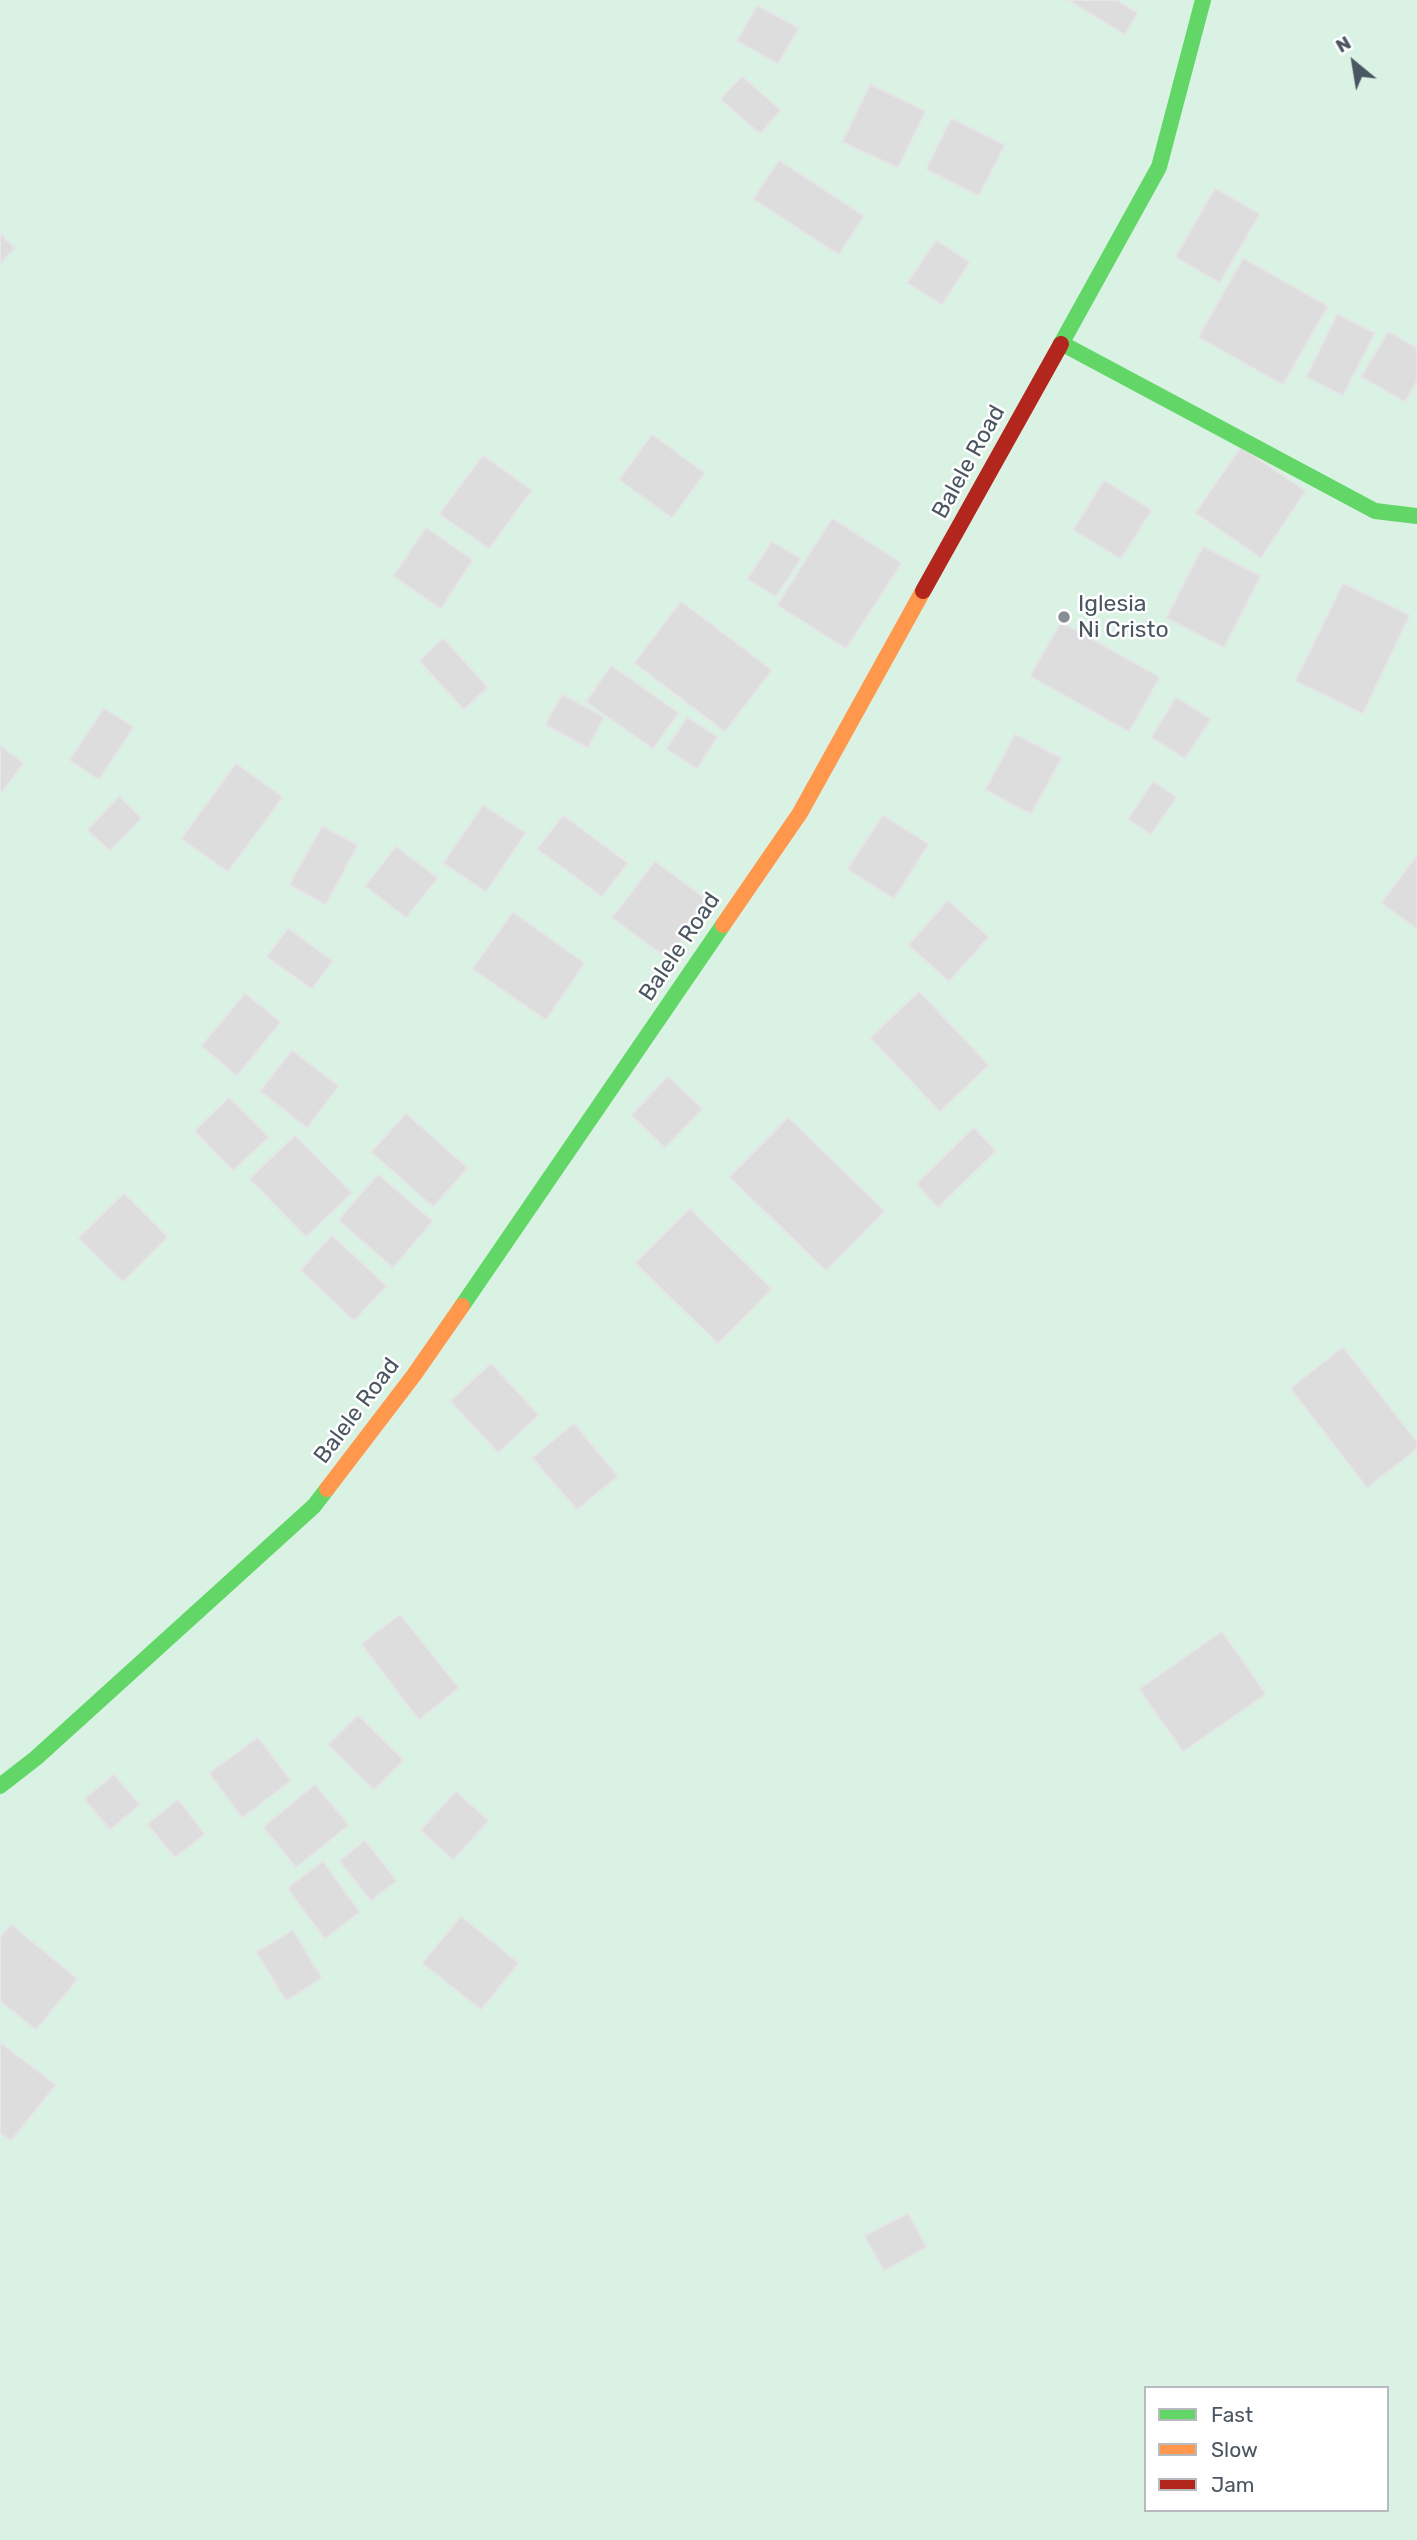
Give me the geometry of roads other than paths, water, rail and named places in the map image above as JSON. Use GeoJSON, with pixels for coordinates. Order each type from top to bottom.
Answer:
{"type":"FeatureCollection","features":[{"type":"Feature","properties":{"kind":"street","name":"Balele Road"},"geometry":{"type":"LineString","coordinates":[[0,1786],[36,1758],[314,1506],[414,1375],[800,813],[1158,167],[1203,0]]}},
{"type":"Feature","properties":{"kind":"street"},"geometry":{"type":"LineString","coordinates":[[1061,343],[1375,511],[1417,516]]}},
{"type":"Feature","properties":{"kind":"place","name":"Iglesia Ni Cristo"},"geometry":{"type":"Point","coordinates":[1064,617]}}]}
